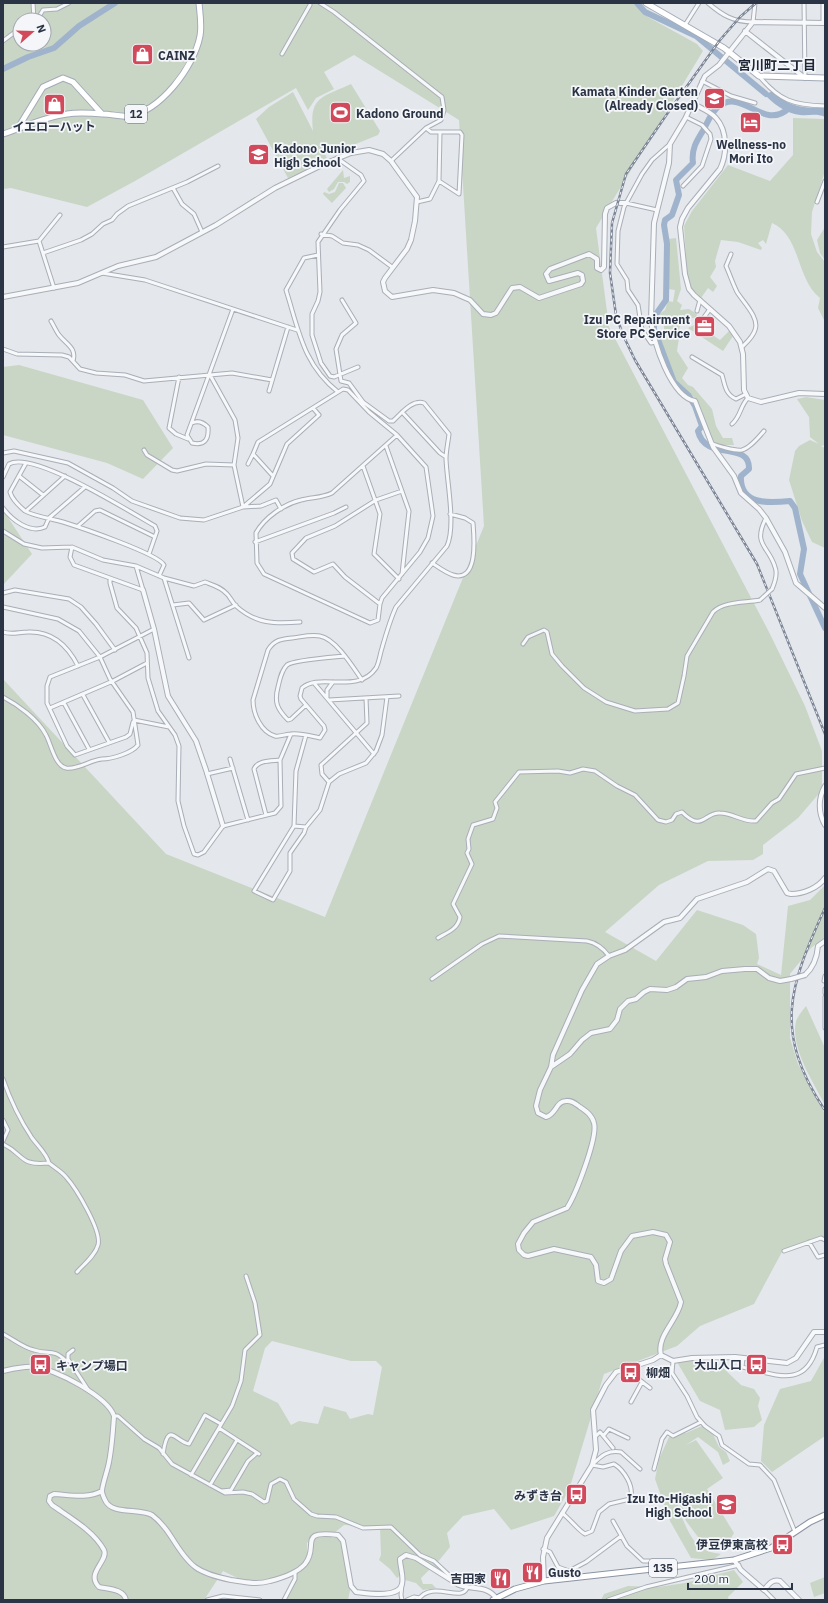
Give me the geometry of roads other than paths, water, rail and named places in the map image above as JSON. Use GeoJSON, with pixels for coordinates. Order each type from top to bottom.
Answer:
{"type":"FeatureCollection","features":[{"type":"Feature","properties":{"kind":"main road","name":"12"},"geometry":{"type":"LineString","coordinates":[[3,134],[68,114],[126,116],[136,114],[157,104],[180,76],[197,47],[200,36],[199,3]]}},
{"type":"Feature","properties":{"kind":"main road"},"geometry":{"type":"LineString","coordinates":[[646,3],[685,24],[759,76],[825,78]]}},
{"type":"Feature","properties":{"kind":"main road"},"geometry":{"type":"LineString","coordinates":[[20,128],[21,123],[43,87],[63,78],[73,82],[102,114]]}},
{"type":"Feature","properties":{"kind":"main road","name":"135"},"geometry":{"type":"LineString","coordinates":[[494,1599],[515,1589],[544,1581],[734,1560],[771,1548],[810,1522],[825,1515]]}},
{"type":"Feature","properties":{"kind":"street"},"geometry":{"type":"LineString","coordinates":[[43,12],[44,10],[57,9],[69,3]]}},
{"type":"Feature","properties":{"kind":"street"},"geometry":{"type":"LineString","coordinates":[[282,54],[309,4],[314,3]]}},
{"type":"Feature","properties":{"kind":"street"},"geometry":{"type":"LineString","coordinates":[[320,3],[334,12],[442,97],[444,110],[441,120],[426,128],[391,161]]}},
{"type":"Feature","properties":{"kind":"street"},"geometry":{"type":"LineString","coordinates":[[685,24],[699,3]]}},
{"type":"Feature","properties":{"kind":"street"},"geometry":{"type":"LineString","coordinates":[[708,3],[734,21],[824,23],[823,3]]}},
{"type":"Feature","properties":{"kind":"street"},"geometry":{"type":"LineString","coordinates":[[655,342],[651,343],[642,330],[638,306],[628,290],[627,280],[617,264],[618,231],[626,203],[649,165],[670,144],[686,117],[705,76],[719,65],[752,22],[755,3]]}},
{"type":"Feature","properties":{"kind":"street"},"geometry":{"type":"LineString","coordinates":[[804,3],[805,78]]}},
{"type":"Feature","properties":{"kind":"street"},"geometry":{"type":"LineString","coordinates":[[745,31],[805,78]]}},
{"type":"Feature","properties":{"kind":"street"},"geometry":{"type":"LineString","coordinates":[[3,41],[12,34]]}},
{"type":"Feature","properties":{"kind":"street"},"geometry":{"type":"LineString","coordinates":[[759,76],[766,84],[788,101],[799,104],[825,106]]}},
{"type":"Feature","properties":{"kind":"street"},"geometry":{"type":"LineString","coordinates":[[702,81],[731,96],[755,103]]}},
{"type":"Feature","properties":{"kind":"street"},"geometry":{"type":"LineString","coordinates":[[692,103],[711,113],[715,117],[721,126],[724,139],[722,164],[688,208],[680,227],[687,284],[689,289],[734,332],[742,347],[743,384],[747,396],[738,418],[732,424]]}},
{"type":"Feature","properties":{"kind":"street"},"geometry":{"type":"LineString","coordinates":[[683,186],[702,166],[711,139],[707,129],[686,117]]}},
{"type":"Feature","properties":{"kind":"street"},"geometry":{"type":"LineString","coordinates":[[426,128],[431,132],[460,132],[462,135],[459,194],[439,181]]}},
{"type":"Feature","properties":{"kind":"street"},"geometry":{"type":"LineString","coordinates":[[417,202],[430,199],[439,181],[440,133]]}},
{"type":"Feature","properties":{"kind":"street"},"geometry":{"type":"LineString","coordinates":[[670,144],[669,163],[654,223],[651,320],[655,342],[672,382],[689,400],[695,400],[702,413],[712,445],[734,476],[741,494],[760,509],[766,518],[785,552],[796,583],[825,608]]}},
{"type":"Feature","properties":{"kind":"street"},"geometry":{"type":"LineString","coordinates":[[3,297],[78,283],[118,266],[156,256],[202,232],[275,188],[337,158],[360,151],[375,150],[383,154],[391,161],[414,192],[417,202],[411,240],[407,249],[392,267],[383,282],[385,291],[392,297],[433,290],[454,294],[470,300],[483,314],[491,315],[496,312],[512,288],[520,287],[539,298],[575,286],[584,281],[582,274],[578,273],[549,281],[546,274],[550,269],[589,254],[596,259],[597,268],[601,270],[604,267],[605,214],[607,208],[618,203],[626,203],[657,210]]}},
{"type":"Feature","properties":{"kind":"street"},"geometry":{"type":"LineString","coordinates":[[337,158],[361,174],[364,181],[322,234],[318,242],[320,292],[312,314],[312,335],[320,363],[330,376],[334,377],[358,367]]}},
{"type":"Feature","properties":{"kind":"street"},"geometry":{"type":"LineString","coordinates":[[43,253],[71,245],[92,234],[103,224],[112,220],[128,206],[173,188],[218,166]]}},
{"type":"Feature","properties":{"kind":"street"},"geometry":{"type":"LineString","coordinates":[[817,202],[825,181]]}},
{"type":"Feature","properties":{"kind":"street"},"geometry":{"type":"LineString","coordinates":[[173,188],[182,204],[194,214],[202,232]]}},
{"type":"Feature","properties":{"kind":"street"},"geometry":{"type":"LineString","coordinates":[[3,247],[39,241],[60,215]]}},
{"type":"Feature","properties":{"kind":"street"},"geometry":{"type":"LineString","coordinates":[[322,234],[332,236],[343,243],[358,245],[369,250],[392,267]]}},
{"type":"Feature","properties":{"kind":"street"},"geometry":{"type":"LineString","coordinates":[[39,241],[54,288]]}},
{"type":"Feature","properties":{"kind":"street"},"geometry":{"type":"LineString","coordinates":[[731,254],[726,266],[736,290],[751,313],[756,325],[756,329],[752,336],[742,347]]}},
{"type":"Feature","properties":{"kind":"street"},"geometry":{"type":"LineString","coordinates":[[318,255],[304,258],[286,290],[297,330],[313,366],[328,384],[338,392]]}},
{"type":"Feature","properties":{"kind":"street"},"geometry":{"type":"LineString","coordinates":[[102,273],[145,280],[297,330]]}},
{"type":"Feature","properties":{"kind":"street"},"geometry":{"type":"LineString","coordinates":[[342,300],[356,323],[338,340],[336,349],[341,381],[349,383],[364,402],[389,421],[393,421],[413,403],[419,401],[424,403],[449,434],[446,457],[450,514],[450,540],[447,546],[396,607],[377,667],[370,675],[362,680],[314,683],[304,686],[300,692],[301,699],[324,726],[325,730],[320,738],[291,734],[276,736],[267,731],[255,716],[253,700],[271,645],[282,639],[319,636],[325,638],[345,656],[362,680]]}},
{"type":"Feature","properties":{"kind":"street"},"geometry":{"type":"LineString","coordinates":[[697,311],[700,300]]}},
{"type":"Feature","properties":{"kind":"street"},"geometry":{"type":"LineString","coordinates":[[188,439],[187,434],[210,375],[233,309]]}},
{"type":"Feature","properties":{"kind":"street"},"geometry":{"type":"LineString","coordinates":[[708,325],[702,320],[710,309]]}},
{"type":"Feature","properties":{"kind":"street"},"geometry":{"type":"LineString","coordinates":[[51,321],[60,336],[74,351],[72,361]]}},
{"type":"Feature","properties":{"kind":"street"},"geometry":{"type":"LineString","coordinates":[[269,392],[288,327]]}},
{"type":"Feature","properties":{"kind":"street"},"geometry":{"type":"LineString","coordinates":[[3,349],[17,354],[62,355],[69,357],[80,369],[125,375],[144,381],[232,373],[272,380]]}},
{"type":"Feature","properties":{"kind":"street"},"geometry":{"type":"LineString","coordinates":[[692,357],[722,375],[727,394],[736,399],[747,396],[761,402],[799,393],[825,394]]}},
{"type":"Feature","properties":{"kind":"street"},"geometry":{"type":"LineString","coordinates":[[210,375],[235,420],[238,438],[234,465],[243,507]]}},
{"type":"Feature","properties":{"kind":"street"},"geometry":{"type":"LineString","coordinates":[[179,377],[169,428],[176,434],[188,439],[192,443],[198,444],[204,442],[208,438],[208,427],[204,423],[196,421],[192,423]]}},
{"type":"Feature","properties":{"kind":"street"},"geometry":{"type":"LineString","coordinates":[[248,464],[258,442],[343,389],[348,390],[369,412],[397,435],[426,467],[433,516],[428,538],[399,579],[382,598],[378,620],[370,623],[274,580],[264,574],[257,563],[255,542],[256,533],[258,529],[281,509],[300,500],[326,495],[363,466],[397,435]]}},
{"type":"Feature","properties":{"kind":"street"},"geometry":{"type":"LineString","coordinates":[[243,507],[267,487],[287,444],[319,415],[313,408]]}},
{"type":"Feature","properties":{"kind":"street"},"geometry":{"type":"LineString","coordinates":[[402,412],[446,457]]}},
{"type":"Feature","properties":{"kind":"street"},"geometry":{"type":"LineString","coordinates":[[712,445],[742,450],[757,440],[764,431]]}},
{"type":"Feature","properties":{"kind":"street"},"geometry":{"type":"LineString","coordinates":[[386,446],[409,511],[402,574]]}},
{"type":"Feature","properties":{"kind":"street"},"geometry":{"type":"LineString","coordinates":[[144,450],[147,455],[172,470],[177,471],[206,464],[234,465]]}},
{"type":"Feature","properties":{"kind":"street"},"geometry":{"type":"LineString","coordinates":[[3,453],[14,451],[68,463],[113,488],[132,501],[180,518],[204,520],[243,507],[260,506],[276,500],[281,509]]}},
{"type":"Feature","properties":{"kind":"street"},"geometry":{"type":"LineString","coordinates":[[253,454],[273,476]]}},
{"type":"Feature","properties":{"kind":"street"},"geometry":{"type":"LineString","coordinates":[[3,477],[9,464],[20,461],[65,476],[85,486],[155,526],[157,531],[149,554]]}},
{"type":"Feature","properties":{"kind":"street"},"geometry":{"type":"LineString","coordinates":[[26,463],[10,492],[12,498],[26,511],[78,526],[149,554],[162,561],[164,565],[159,576]]}},
{"type":"Feature","properties":{"kind":"street"},"geometry":{"type":"LineString","coordinates":[[363,466],[380,514],[374,554],[399,579]]}},
{"type":"Feature","properties":{"kind":"street"},"geometry":{"type":"LineString","coordinates":[[19,476],[43,495]]}},
{"type":"Feature","properties":{"kind":"street"},"geometry":{"type":"LineString","coordinates":[[26,511],[65,476]]}},
{"type":"Feature","properties":{"kind":"street"},"geometry":{"type":"LineString","coordinates":[[3,508],[19,524],[37,529],[45,527],[50,518],[85,486]]}},
{"type":"Feature","properties":{"kind":"street"},"geometry":{"type":"LineString","coordinates":[[380,604],[345,577],[333,564],[314,572],[293,559],[292,552],[306,538],[335,526],[376,500],[402,491]]}},
{"type":"Feature","properties":{"kind":"street"},"geometry":{"type":"LineString","coordinates":[[255,542],[334,513],[346,507]]}},
{"type":"Feature","properties":{"kind":"street"},"geometry":{"type":"LineString","coordinates":[[78,526],[95,511],[100,510],[155,537]]}},
{"type":"Feature","properties":{"kind":"street"},"geometry":{"type":"LineString","coordinates":[[432,563],[453,575],[458,576],[467,572],[470,567],[475,546],[473,523],[465,518],[450,514]]}},
{"type":"Feature","properties":{"kind":"street"},"geometry":{"type":"LineString","coordinates":[[523,644],[528,637],[544,630],[547,632],[552,654],[584,688],[606,702],[635,711],[668,709],[678,703],[687,656],[713,612],[716,609],[734,604],[760,600],[772,589],[776,576],[776,568],[764,549],[760,533],[766,518]]}},
{"type":"Feature","properties":{"kind":"street"},"geometry":{"type":"LineString","coordinates":[[3,531],[24,544],[42,548],[72,547],[103,560],[136,566],[164,578],[194,586],[205,582],[218,586],[226,592],[236,605],[250,616],[266,623],[300,622]]}},
{"type":"Feature","properties":{"kind":"street"},"geometry":{"type":"LineString","coordinates":[[72,547],[70,557],[74,565],[143,590]]}},
{"type":"Feature","properties":{"kind":"street"},"geometry":{"type":"LineString","coordinates":[[136,566],[154,629],[168,696],[188,727],[207,774],[223,826]]}},
{"type":"Feature","properties":{"kind":"street"},"geometry":{"type":"LineString","coordinates":[[110,578],[117,608],[136,628],[147,653],[152,695],[158,711],[180,746],[178,801],[184,826],[194,854],[198,855],[204,852],[223,826],[275,813],[280,806],[280,760],[291,734]]}},
{"type":"Feature","properties":{"kind":"street"},"geometry":{"type":"LineString","coordinates":[[164,578],[189,658]]}},
{"type":"Feature","properties":{"kind":"street"},"geometry":{"type":"LineString","coordinates":[[3,593],[15,590],[69,599],[80,607],[96,624],[115,650]]}},
{"type":"Feature","properties":{"kind":"street"},"geometry":{"type":"LineString","coordinates":[[173,605],[189,603],[204,620],[236,605]]}},
{"type":"Feature","properties":{"kind":"street"},"geometry":{"type":"LineString","coordinates":[[3,607],[45,615],[68,623],[84,637],[100,657],[113,681],[133,712],[138,745],[134,749],[109,759],[94,760],[71,768],[66,768],[61,765],[57,759],[46,734],[41,727],[14,703],[3,697]]}},
{"type":"Feature","properties":{"kind":"street"},"geometry":{"type":"LineString","coordinates":[[134,720],[130,734],[89,749],[75,756],[64,740],[47,702],[47,686],[50,677],[100,657],[154,629]]}},
{"type":"Feature","properties":{"kind":"street"},"geometry":{"type":"LineString","coordinates":[[3,632],[9,634],[31,632],[50,636],[67,647],[78,666]]}},
{"type":"Feature","properties":{"kind":"street"},"geometry":{"type":"LineString","coordinates":[[306,705],[288,720],[277,706],[275,697],[282,672],[286,666],[298,661],[345,656]]}},
{"type":"Feature","properties":{"kind":"street"},"geometry":{"type":"LineString","coordinates":[[50,708],[83,695],[147,663]]}},
{"type":"Feature","properties":{"kind":"street"},"geometry":{"type":"LineString","coordinates":[[328,699],[327,690],[333,682]]}},
{"type":"Feature","properties":{"kind":"street"},"geometry":{"type":"LineString","coordinates":[[314,683],[374,754]]}},
{"type":"Feature","properties":{"kind":"street"},"geometry":{"type":"LineString","coordinates":[[83,695],[109,742]]}},
{"type":"Feature","properties":{"kind":"street"},"geometry":{"type":"LineString","coordinates":[[306,735],[296,771],[294,826],[254,891],[273,900],[290,871],[290,852],[304,833],[306,827],[320,810],[329,782],[339,774],[366,763],[374,754],[382,735],[387,696]]}},
{"type":"Feature","properties":{"kind":"street"},"geometry":{"type":"LineString","coordinates":[[328,699],[399,696]]}},
{"type":"Feature","properties":{"kind":"street"},"geometry":{"type":"LineString","coordinates":[[329,782],[322,774],[321,765],[367,723],[366,698]]}},
{"type":"Feature","properties":{"kind":"street"},"geometry":{"type":"LineString","coordinates":[[64,703],[89,749]]}},
{"type":"Feature","properties":{"kind":"street"},"geometry":{"type":"LineString","coordinates":[[134,720],[169,727]]}},
{"type":"Feature","properties":{"kind":"street"},"geometry":{"type":"LineString","coordinates":[[230,758],[248,820]]}},
{"type":"Feature","properties":{"kind":"street"},"geometry":{"type":"LineString","coordinates":[[266,815],[254,769],[256,765],[261,762],[280,760]]}},
{"type":"Feature","properties":{"kind":"street"},"geometry":{"type":"LineString","coordinates":[[207,774],[233,768]]}},
{"type":"Feature","properties":{"kind":"street"},"geometry":{"type":"LineString","coordinates":[[438,938],[455,929],[459,922],[460,917],[453,904],[472,864],[467,853],[469,849],[468,838],[473,825],[493,819],[497,808],[495,802],[519,772],[558,771],[570,773],[583,769],[595,771],[617,786],[635,795],[653,816],[658,820],[666,822],[672,820],[676,814],[682,812],[689,820],[697,821],[706,819],[714,814],[720,813],[749,821],[756,820],[772,803],[779,798],[796,774],[825,768]]}},
{"type":"Feature","properties":{"kind":"street"},"geometry":{"type":"LineString","coordinates":[[825,786],[819,797],[825,825]]}},
{"type":"Feature","properties":{"kind":"street"},"geometry":{"type":"LineString","coordinates":[[294,826],[306,827]]}},
{"type":"Feature","properties":{"kind":"street"},"geometry":{"type":"LineString","coordinates":[[825,878],[821,884],[815,888],[790,894],[787,893],[774,872],[768,869],[764,870],[747,882],[698,899],[680,918],[664,922],[625,950],[609,956],[597,964],[582,990],[552,1055],[551,1067],[540,1090],[536,1111],[546,1117],[549,1117],[563,1101],[568,1100],[575,1102],[591,1115],[594,1122],[594,1137],[572,1200],[567,1208],[533,1222],[518,1244],[519,1250],[524,1255],[528,1256],[554,1249],[591,1257],[596,1265],[598,1281],[604,1283],[611,1279],[621,1251],[632,1236],[653,1232],[668,1236],[670,1245],[665,1259],[681,1302],[680,1308],[659,1350],[661,1356],[673,1361],[692,1358],[743,1358],[787,1363],[796,1358],[814,1332],[825,1332]]}},
{"type":"Feature","properties":{"kind":"street"},"geometry":{"type":"LineString","coordinates":[[432,979],[482,944],[499,936],[587,941],[602,947],[609,956]]}},
{"type":"Feature","properties":{"kind":"street"},"geometry":{"type":"LineString","coordinates":[[551,1067],[570,1054],[582,1040],[591,1033],[610,1029],[617,1020],[620,1009],[628,1001],[650,989],[667,990],[676,987],[687,979],[706,977],[722,971],[745,969],[757,969],[769,978],[780,981],[791,979],[805,975],[811,969],[817,958],[818,946],[825,941]]}},
{"type":"Feature","properties":{"kind":"street"},"geometry":{"type":"LineString","coordinates":[[824,981],[825,976]]}},
{"type":"Feature","properties":{"kind":"street"},"geometry":{"type":"LineString","coordinates":[[825,989],[825,994]]}},
{"type":"Feature","properties":{"kind":"street"},"geometry":{"type":"LineString","coordinates":[[825,997],[825,1028]]}},
{"type":"Feature","properties":{"kind":"street"},"geometry":{"type":"LineString","coordinates":[[3,1079],[8,1095],[25,1126],[50,1163],[61,1172],[76,1189],[97,1236],[98,1244],[96,1251],[77,1272]]}},
{"type":"Feature","properties":{"kind":"street"},"geometry":{"type":"LineString","coordinates":[[3,1120],[8,1130],[3,1143],[20,1158],[29,1163],[50,1163]]}},
{"type":"Feature","properties":{"kind":"street"},"geometry":{"type":"LineString","coordinates":[[784,1251],[821,1238],[825,1240]]}},
{"type":"Feature","properties":{"kind":"street"},"geometry":{"type":"LineString","coordinates":[[809,1242],[818,1257],[825,1255]]}},
{"type":"Feature","properties":{"kind":"street"},"geometry":{"type":"LineString","coordinates":[[192,1474],[232,1406],[241,1381],[245,1350],[260,1335],[255,1303],[246,1276]]}},
{"type":"Feature","properties":{"kind":"street"},"geometry":{"type":"LineString","coordinates":[[3,1334],[34,1350],[52,1351],[58,1353],[66,1361],[68,1359]]}},
{"type":"Feature","properties":{"kind":"street"},"geometry":{"type":"LineString","coordinates":[[743,1358],[742,1367],[780,1375],[794,1376],[802,1374],[815,1356],[817,1347],[825,1344]]}},
{"type":"Feature","properties":{"kind":"street"},"geometry":{"type":"LineString","coordinates":[[73,1350],[68,1354],[68,1359],[91,1394]]}},
{"type":"Feature","properties":{"kind":"street"},"geometry":{"type":"LineString","coordinates":[[592,1465],[596,1450],[593,1419],[596,1404],[611,1377],[616,1372],[661,1356]]}},
{"type":"Feature","properties":{"kind":"street"},"geometry":{"type":"LineString","coordinates":[[673,1361],[672,1372],[701,1422],[719,1436],[722,1445],[749,1464],[760,1465],[774,1480],[795,1532]]}},
{"type":"Feature","properties":{"kind":"street"},"geometry":{"type":"LineString","coordinates":[[3,1371],[34,1366],[44,1369],[64,1376],[105,1403],[112,1410],[114,1416],[110,1459],[102,1491],[105,1501],[109,1505],[122,1510],[143,1511],[153,1516],[166,1530],[190,1564],[206,1574],[257,1583],[271,1581],[295,1572],[306,1563],[310,1554],[310,1542],[313,1536],[317,1534],[338,1535],[343,1542],[353,1590],[356,1592],[386,1594],[397,1590],[402,1584]]}},
{"type":"Feature","properties":{"kind":"street"},"geometry":{"type":"LineString","coordinates":[[628,1368],[628,1371],[650,1388]]}},
{"type":"Feature","properties":{"kind":"street"},"geometry":{"type":"LineString","coordinates":[[631,1402],[642,1382]]}},
{"type":"Feature","properties":{"kind":"street"},"geometry":{"type":"LineString","coordinates":[[163,1454],[165,1442],[168,1437],[172,1435],[176,1435],[189,1444],[205,1415],[258,1454],[248,1462],[231,1490],[222,1491]]}},
{"type":"Feature","properties":{"kind":"street"},"geometry":{"type":"LineString","coordinates":[[114,1416],[118,1416],[144,1439],[159,1448],[172,1464],[222,1491],[252,1494],[264,1502],[267,1501],[271,1484],[280,1479],[284,1480],[300,1505],[317,1516],[336,1517],[363,1528],[391,1527],[420,1555],[434,1560],[449,1575],[448,1578]]}},
{"type":"Feature","properties":{"kind":"street"},"geometry":{"type":"LineString","coordinates":[[654,1469],[662,1439],[667,1432],[673,1436],[701,1422]]}},
{"type":"Feature","properties":{"kind":"street"},"geometry":{"type":"LineString","coordinates":[[604,1435],[609,1429],[628,1438]]}},
{"type":"Feature","properties":{"kind":"street"},"geometry":{"type":"LineString","coordinates":[[595,1437],[600,1432],[604,1435],[613,1448]]}},
{"type":"Feature","properties":{"kind":"street"},"geometry":{"type":"LineString","coordinates":[[210,1485],[237,1440]]}},
{"type":"Feature","properties":{"kind":"street"},"geometry":{"type":"LineString","coordinates":[[544,1581],[543,1549],[547,1538],[592,1465],[605,1453],[618,1451],[640,1469]]}},
{"type":"Feature","properties":{"kind":"street"},"geometry":{"type":"LineString","coordinates":[[562,1512],[573,1520],[581,1532],[585,1534],[592,1531],[599,1512],[609,1504],[630,1499],[632,1495],[631,1489],[620,1467],[614,1464],[603,1467],[592,1465]]}},
{"type":"Feature","properties":{"kind":"street"},"geometry":{"type":"LineString","coordinates":[[102,1491],[92,1496],[85,1497],[54,1494],[50,1496],[49,1500],[52,1505],[89,1533],[104,1550],[104,1558],[95,1574],[96,1585],[121,1592],[124,1594],[126,1600]]}},
{"type":"Feature","properties":{"kind":"street"},"geometry":{"type":"LineString","coordinates":[[613,1521],[627,1546],[643,1561],[651,1561],[652,1569]]}},
{"type":"Feature","properties":{"kind":"street"},"geometry":{"type":"LineString","coordinates":[[543,1549],[550,1552],[558,1567],[568,1571],[586,1562],[621,1536]]}},
{"type":"Feature","properties":{"kind":"street"},"geometry":{"type":"LineString","coordinates":[[402,1600],[400,1595],[402,1584],[400,1559],[406,1555],[416,1558],[467,1588],[488,1590],[494,1599]]}},
{"type":"Feature","properties":{"kind":"street"},"geometry":{"type":"LineString","coordinates":[[734,1560],[739,1564],[741,1570],[774,1600]]}},
{"type":"Feature","properties":{"kind":"street"},"geometry":{"type":"LineString","coordinates":[[608,1600],[646,1587],[739,1564]]}},
{"type":"Feature","properties":{"kind":"street"},"geometry":{"type":"LineString","coordinates":[[284,1600],[294,1579],[295,1572]]}},
{"type":"Feature","properties":{"kind":"street"},"geometry":{"type":"LineString","coordinates":[[764,1590],[775,1580],[780,1581],[799,1600]]}},
{"type":"Feature","properties":{"kind":"street"},"geometry":{"type":"LineString","coordinates":[[407,1600],[414,1597],[419,1599],[424,1594],[432,1590],[461,1594],[467,1588]]}},
{"type":"Feature","properties":{"kind":"street"},"geometry":{"type":"LineString","coordinates":[[207,1600],[223,1596],[260,1600]]}},
{"type":"Feature","properties":{"kind":"water"},"geometry":{"type":"Polygon","coordinates":[[[758,87],[767,94],[772,91],[784,100],[796,106],[825,108],[825,117],[816,115],[800,115],[788,112],[777,106],[758,87]]]}},
{"type":"Feature","properties":{"kind":"waterway"},"geometry":{"type":"LineString","coordinates":[[3,69],[28,57],[54,48],[79,26],[115,3]]}},
{"type":"Feature","properties":{"kind":"waterway"},"geometry":{"type":"LineString","coordinates":[[637,3],[645,12],[696,36],[766,94]]}},
{"type":"Feature","properties":{"kind":"waterway"},"geometry":{"type":"LineString","coordinates":[[789,108],[780,114],[771,115],[762,113],[737,102],[728,102],[719,106],[710,116],[695,145],[693,163],[676,180],[679,195],[672,215],[665,220],[664,225],[667,244],[666,300],[654,317],[654,329],[674,382],[689,396],[695,406],[702,426],[698,431],[702,440],[709,446],[735,452],[742,455],[747,460],[749,469],[741,476],[742,486],[745,493],[751,498],[766,502],[790,501],[795,508],[804,549],[800,574],[825,628]]}},
{"type":"Feature","properties":{"kind":"railway"},"geometry":{"type":"LineString","coordinates":[[756,3],[740,17],[720,40],[626,174],[612,223],[610,273],[616,315],[623,335],[635,360],[757,564],[825,734]]}},
{"type":"Feature","properties":{"kind":"railway"},"geometry":{"type":"LineString","coordinates":[[824,1109],[808,1081],[798,1056],[792,1032],[792,1009],[795,986],[802,962],[825,908]]}},
{"type":"Feature","properties":{"kind":"place","name":"CAINZ"},"geometry":{"type":"Point","coordinates":[143,55]}},
{"type":"Feature","properties":{"kind":"place","name":"Kamata Kinder Garten (Already Closed)"},"geometry":{"type":"Point","coordinates":[714,98]}},
{"type":"Feature","properties":{"kind":"place","name":"イエローハット"},"geometry":{"type":"Point","coordinates":[54,105]}},
{"type":"Feature","properties":{"kind":"place","name":"Kadono Ground"},"geometry":{"type":"Point","coordinates":[341,113]}},
{"type":"Feature","properties":{"kind":"place","name":"Wellness-no Mori Ito"},"geometry":{"type":"Point","coordinates":[751,123]}},
{"type":"Feature","properties":{"kind":"place","name":"Kadono Junior High School"},"geometry":{"type":"Point","coordinates":[258,155]}},
{"type":"Feature","properties":{"kind":"place","name":"Izu PC Repairment Store PC Service"},"geometry":{"type":"Point","coordinates":[705,326]}},
{"type":"Feature","properties":{"kind":"place","name":"大山入口"},"geometry":{"type":"Point","coordinates":[757,1364]}},
{"type":"Feature","properties":{"kind":"place","name":"キャンプ場口"},"geometry":{"type":"Point","coordinates":[41,1365]}},
{"type":"Feature","properties":{"kind":"place","name":"柳畑"},"geometry":{"type":"Point","coordinates":[631,1372]}},
{"type":"Feature","properties":{"kind":"place","name":"みずき台"},"geometry":{"type":"Point","coordinates":[577,1495]}},
{"type":"Feature","properties":{"kind":"place","name":"Izu Ito-Higashi High School"},"geometry":{"type":"Point","coordinates":[727,1505]}},
{"type":"Feature","properties":{"kind":"place","name":"伊豆伊東高校"},"geometry":{"type":"Point","coordinates":[783,1544]}},
{"type":"Feature","properties":{"kind":"place","name":"Gusto"},"geometry":{"type":"Point","coordinates":[533,1572]}},
{"type":"Feature","properties":{"kind":"place","name":"吉田家"},"geometry":{"type":"Point","coordinates":[501,1578]}},
{"type":"Feature","properties":{"kind":"district","name":"宮川町二丁目"},"geometry":{"type":"Point","coordinates":[777,65]}}]}
